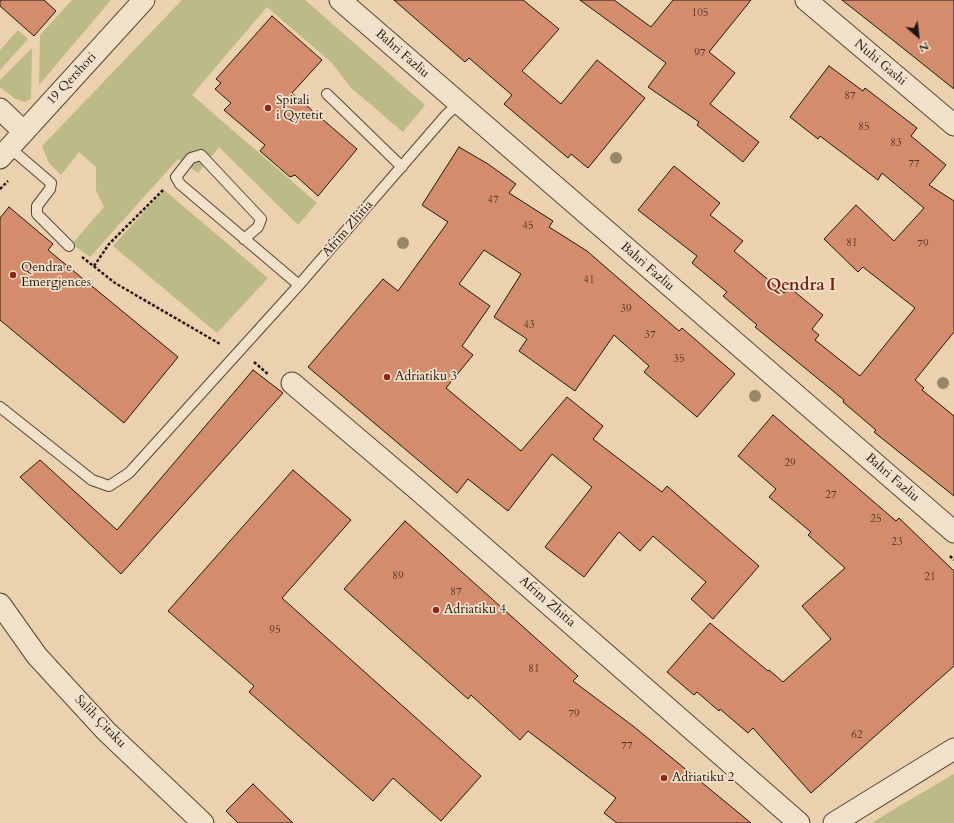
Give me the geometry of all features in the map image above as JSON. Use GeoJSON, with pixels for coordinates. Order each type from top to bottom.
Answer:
{"type":"FeatureCollection","features":[{"type":"Feature","properties":{"kind":"street","name":"19 Qershori"},"geometry":{"type":"LineString","coordinates":[[5,153],[23,131],[68,86],[144,0]]}},
{"type":"Feature","properties":{"kind":"street","name":"Bahri Fazliu"},"geometry":{"type":"LineString","coordinates":[[340,0],[954,532]]}},
{"type":"Feature","properties":{"kind":"street","name":"Nuhi Gashi"},"geometry":{"type":"LineString","coordinates":[[806,0],[954,125]]}},
{"type":"Feature","properties":{"kind":"street"},"geometry":{"type":"LineString","coordinates":[[0,110],[23,131]]}},
{"type":"Feature","properties":{"kind":"street","name":"Afrim Zhitia"},"geometry":{"type":"LineString","coordinates":[[292,383],[436,506],[799,823]]}},
{"type":"Feature","properties":{"kind":"street","name":"Salih Çitaku"},"geometry":{"type":"LineString","coordinates":[[2,612],[37,656],[106,731],[203,823]]}},
{"type":"Feature","properties":{"kind":"street"},"geometry":{"type":"LineString","coordinates":[[834,823],[954,749]]}},
{"type":"Feature","properties":{"kind":"lane"},"geometry":{"type":"LineString","coordinates":[[327,94],[402,167]]}},
{"type":"Feature","properties":{"kind":"lane","name":"Afrim Zhitia"},"geometry":{"type":"LineString","coordinates":[[0,408],[92,480],[108,486],[129,473],[238,354],[447,114],[459,104]]}},
{"type":"Feature","properties":{"kind":"lane"},"geometry":{"type":"LineString","coordinates":[[5,153],[51,183],[50,189],[37,206],[37,214],[69,246]]}},
{"type":"Feature","properties":{"kind":"lane"},"geometry":{"type":"LineString","coordinates":[[244,239],[258,227],[261,219],[201,155],[191,158],[176,177],[180,184],[244,239],[299,285]]}},
{"type":"Feature","properties":{"kind":"path"},"geometry":{"type":"LineString","coordinates":[[94,266],[109,244],[176,177]]}},
{"type":"Feature","properties":{"kind":"path"},"geometry":{"type":"LineString","coordinates":[[69,246],[115,283],[238,354]]}},
{"type":"Feature","properties":{"kind":"shaded area"},"geometry":{"type":"Polygon","coordinates":[[[72,0],[111,0],[39,85],[40,35],[72,0]]]}},
{"type":"Feature","properties":{"kind":"shaded area"},"geometry":{"type":"Polygon","coordinates":[[[182,0],[305,0],[425,105],[403,132],[351,88],[332,63],[267,7],[192,95],[317,203],[298,225],[219,147],[198,173],[178,159],[90,257],[72,244],[104,207],[96,190],[96,167],[79,152],[61,175],[49,163],[42,146],[182,0]]]}},
{"type":"Feature","properties":{"kind":"shaded area"},"geometry":{"type":"Polygon","coordinates":[[[18,30],[28,39],[0,70],[0,50],[18,30]]]}},
{"type":"Feature","properties":{"kind":"shaded area"},"geometry":{"type":"Polygon","coordinates":[[[32,48],[31,99],[25,102],[15,99],[0,87],[0,80],[32,48]]]}},
{"type":"Feature","properties":{"kind":"shaded area"},"geometry":{"type":"Polygon","coordinates":[[[164,190],[268,278],[217,333],[113,246],[164,190]]]}},
{"type":"Feature","properties":{"kind":"shaded area"},"geometry":{"type":"Polygon","coordinates":[[[954,774],[954,823],[872,823],[891,811],[954,774]]]}},
{"type":"Feature","properties":{"kind":"building"},"geometry":{"type":"Polygon","coordinates":[[[0,0],[44,0],[56,11],[34,36],[0,6],[0,0]]]}},
{"type":"Feature","properties":{"kind":"building"},"geometry":{"type":"Polygon","coordinates":[[[394,0],[523,0],[559,29],[522,71],[561,104],[597,60],[645,98],[588,168],[571,154],[568,158],[504,104],[512,95],[469,58],[465,62],[394,0]]]}},
{"type":"Feature","properties":{"kind":"building"},"geometry":{"type":"Polygon","coordinates":[[[580,0],[614,0],[651,27],[673,0],[751,0],[709,52],[735,73],[710,104],[759,142],[743,162],[697,125],[699,122],[648,87],[666,63],[580,0]]]}},
{"type":"Feature","properties":{"kind":"building"},"geometry":{"type":"Polygon","coordinates":[[[842,0],[954,0],[954,89],[894,41],[842,0]]]}},
{"type":"Feature","properties":{"kind":"building","name":"Spitali i Qytetit"},"geometry":{"type":"Polygon","coordinates":[[[272,16],[322,60],[292,93],[357,149],[318,196],[295,175],[290,177],[260,151],[265,145],[224,110],[231,103],[215,89],[221,83],[216,79],[272,16]]]}},
{"type":"Feature","properties":{"kind":"building"},"geometry":{"type":"Polygon","coordinates":[[[829,66],[863,91],[865,88],[917,128],[911,136],[946,165],[929,185],[954,201],[954,332],[915,380],[924,388],[922,390],[954,416],[954,496],[874,432],[876,430],[843,402],[844,400],[755,327],[757,325],[723,296],[727,292],[692,263],[697,256],[638,210],[674,166],[720,203],[710,215],[743,241],[734,251],[784,293],[790,288],[823,315],[812,329],[819,335],[815,340],[860,376],[915,308],[863,267],[858,272],[824,239],[856,205],[894,241],[924,208],[882,173],[878,180],[820,136],[818,139],[790,117],[829,66]]]}},
{"type":"Feature","properties":{"kind":"building"},"geometry":{"type":"Polygon","coordinates":[[[459,147],[488,164],[516,184],[509,193],[553,221],[549,227],[587,251],[679,331],[682,328],[735,374],[697,417],[644,372],[649,366],[614,335],[575,391],[519,351],[527,339],[494,317],[521,274],[484,250],[459,284],[490,306],[462,346],[473,355],[446,388],[521,451],[567,397],[603,426],[593,439],[662,492],[667,486],[759,566],[713,619],[691,599],[706,582],[653,536],[640,551],[619,532],[584,577],[545,547],[592,487],[552,454],[508,511],[468,479],[457,493],[308,367],[383,279],[398,291],[448,222],[422,205],[459,147]]]}},
{"type":"Feature","properties":{"kind":"building"},"geometry":{"type":"Polygon","coordinates":[[[9,207],[53,244],[48,250],[178,357],[124,423],[0,320],[0,218],[9,207]]]}},
{"type":"Feature","properties":{"kind":"building"},"geometry":{"type":"Polygon","coordinates":[[[253,370],[283,393],[121,574],[20,477],[40,460],[117,530],[253,370]]]}},
{"type":"Feature","properties":{"kind":"building"},"geometry":{"type":"Polygon","coordinates":[[[773,415],[896,521],[899,518],[954,571],[954,666],[811,793],[753,728],[748,733],[720,709],[719,711],[697,692],[694,695],[667,672],[710,623],[783,682],[831,639],[802,606],[845,568],[808,535],[811,532],[769,497],[776,489],[738,456],[773,415]]]}},
{"type":"Feature","properties":{"kind":"building"},"geometry":{"type":"Polygon","coordinates":[[[293,470],[351,520],[282,598],[481,776],[441,821],[393,778],[373,801],[249,692],[254,686],[168,611],[293,470]]]}},
{"type":"Feature","properties":{"kind":"building"},"geometry":{"type":"Polygon","coordinates":[[[405,521],[578,676],[573,681],[633,726],[751,823],[617,823],[604,813],[616,798],[528,731],[520,740],[471,695],[468,699],[344,589],[405,521]]]}},
{"type":"Feature","properties":{"kind":"building"},"geometry":{"type":"Polygon","coordinates":[[[253,784],[293,823],[238,823],[226,811],[253,784]]]}},
{"type":"Feature","properties":{"kind":"place","name":"Spitali i Qytetit"},"geometry":{"type":"Point","coordinates":[268,108]}},
{"type":"Feature","properties":{"kind":"place","name":"Qendra e Emergjences"},"geometry":{"type":"Point","coordinates":[13,275]}},
{"type":"Feature","properties":{"kind":"place","name":"Adriatiku 3"},"geometry":{"type":"Point","coordinates":[387,377]}},
{"type":"Feature","properties":{"kind":"place","name":"Adriatiku 4"},"geometry":{"type":"Point","coordinates":[436,610]}},
{"type":"Feature","properties":{"kind":"place","name":"Adriatiku 2"},"geometry":{"type":"Point","coordinates":[664,778]}},
{"type":"Feature","properties":{"kind":"district","name":"Qendra I"},"geometry":{"type":"Point","coordinates":[801,286]}}]}
